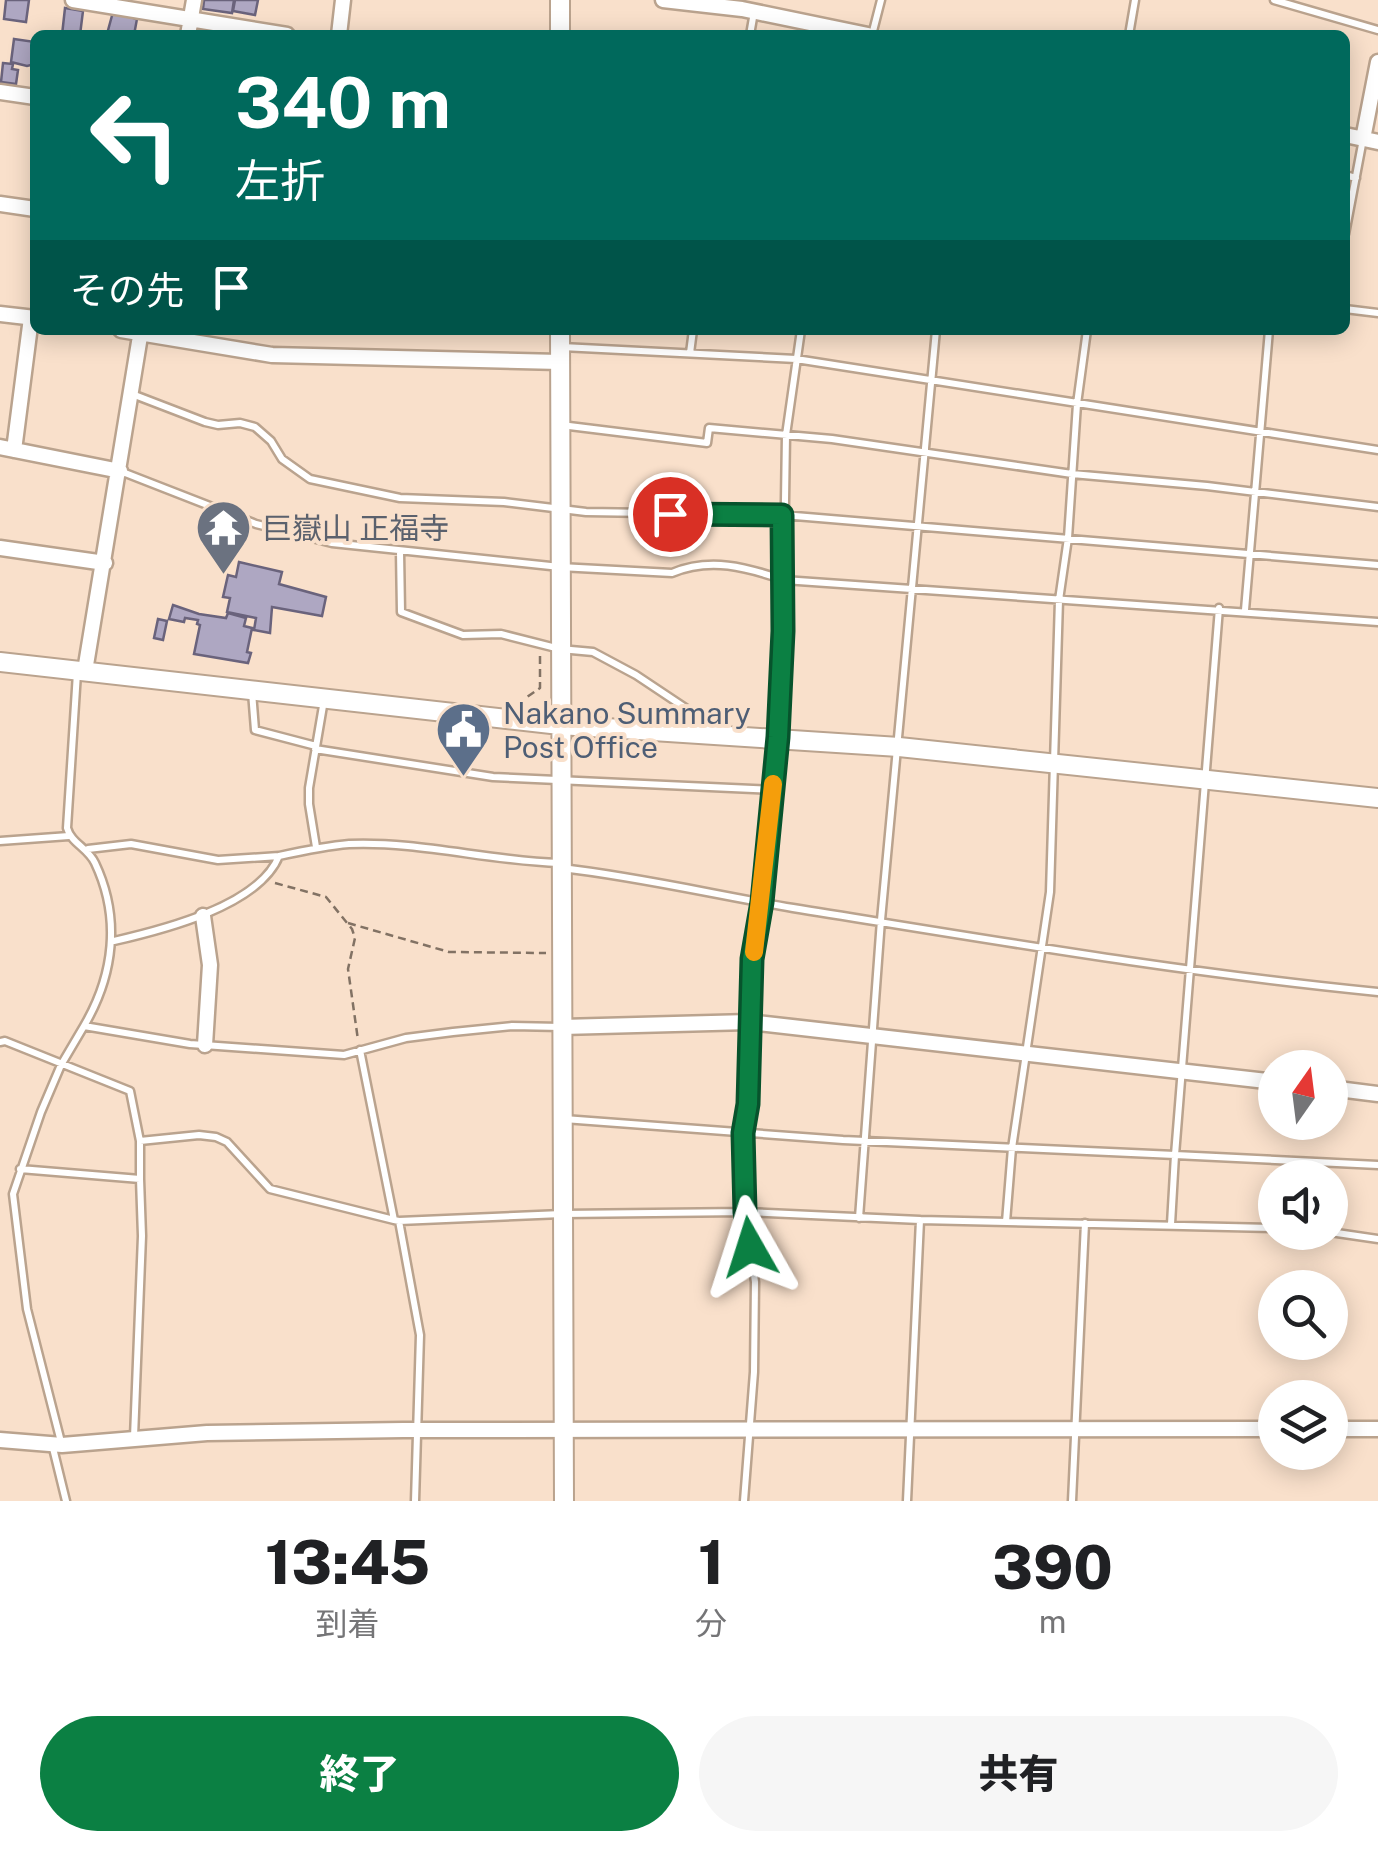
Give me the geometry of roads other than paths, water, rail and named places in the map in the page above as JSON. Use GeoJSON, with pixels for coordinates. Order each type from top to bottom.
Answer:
{"type":"FeatureCollection","features":[{"type":"Feature","properties":{"kind":"street"},"geometry":{"type":"LineString","coordinates":[[73,0],[190,28],[218,30]]}},
{"type":"Feature","properties":{"kind":"street"},"geometry":{"type":"LineString","coordinates":[[190,28],[194,0]]}},
{"type":"Feature","properties":{"kind":"street"},"geometry":{"type":"LineString","coordinates":[[340,30],[343,0]]}},
{"type":"Feature","properties":{"kind":"street"},"geometry":{"type":"LineString","coordinates":[[560,0],[560,30]]}},
{"type":"Feature","properties":{"kind":"street"},"geometry":{"type":"LineString","coordinates":[[663,0],[747,7],[848,30]]}},
{"type":"Feature","properties":{"kind":"street"},"geometry":{"type":"LineString","coordinates":[[1371,140],[1378,62]]}},
{"type":"Feature","properties":{"kind":"street"},"geometry":{"type":"LineString","coordinates":[[0,92],[30,96]]}},
{"type":"Feature","properties":{"kind":"street"},"geometry":{"type":"LineString","coordinates":[[0,204],[30,208]]}},
{"type":"Feature","properties":{"kind":"street"},"geometry":{"type":"LineString","coordinates":[[0,314],[30,318]]}},
{"type":"Feature","properties":{"kind":"street"},"geometry":{"type":"LineString","coordinates":[[30,333],[7,448],[120,471]]}},
{"type":"Feature","properties":{"kind":"street"},"geometry":{"type":"LineString","coordinates":[[81,671],[105,563],[140,335]]}},
{"type":"Feature","properties":{"kind":"street"},"geometry":{"type":"LineString","coordinates":[[163,335],[272,355],[560,346],[564,1501]]}},
{"type":"Feature","properties":{"kind":"street"},"geometry":{"type":"LineString","coordinates":[[0,548],[105,563]]}},
{"type":"Feature","properties":{"kind":"street"},"geometry":{"type":"LineString","coordinates":[[0,662],[560,725],[899,747],[1378,798]]}},
{"type":"Feature","properties":{"kind":"street"},"geometry":{"type":"LineString","coordinates":[[203,916],[210,965],[205,1045]]}},
{"type":"Feature","properties":{"kind":"street"},"geometry":{"type":"LineString","coordinates":[[562,1027],[749,1022],[1258,1080]]}},
{"type":"Feature","properties":{"kind":"street"},"geometry":{"type":"LineString","coordinates":[[1348,1090],[1378,1094]]}},
{"type":"Feature","properties":{"kind":"street"},"geometry":{"type":"LineString","coordinates":[[0,1440],[57,1444],[207,1433],[417,1430],[1258,1429]]}},
{"type":"Feature","properties":{"kind":"street"},"geometry":{"type":"LineString","coordinates":[[1348,1429],[1378,1429]]}},
{"type":"Feature","properties":{"kind":"lane"},"geometry":{"type":"LineString","coordinates":[[872,30],[881,0]]}},
{"type":"Feature","properties":{"kind":"lane"},"geometry":{"type":"LineString","coordinates":[[1130,30],[1135,0]]}},
{"type":"Feature","properties":{"kind":"lane"},"geometry":{"type":"LineString","coordinates":[[1274,0],[1378,30]]}},
{"type":"Feature","properties":{"kind":"lane"},"geometry":{"type":"LineString","coordinates":[[1350,209],[1356,178],[1371,140]]}},
{"type":"Feature","properties":{"kind":"lane"},"geometry":{"type":"LineString","coordinates":[[1350,177],[1356,178]]}},
{"type":"Feature","properties":{"kind":"lane"},"geometry":{"type":"LineString","coordinates":[[1350,310],[1378,313]]}},
{"type":"Feature","properties":{"kind":"lane"},"geometry":{"type":"LineString","coordinates":[[690,354],[692,335]]}},
{"type":"Feature","properties":{"kind":"lane"},"geometry":{"type":"LineString","coordinates":[[744,1501],[756,1282],[745,1212],[743,1133],[748,1104],[752,959],[762,902],[778,737],[786,434],[800,335]]}},
{"type":"Feature","properties":{"kind":"lane"},"geometry":{"type":"LineString","coordinates":[[859,1218],[881,920],[935,335]]}},
{"type":"Feature","properties":{"kind":"lane"},"geometry":{"type":"LineString","coordinates":[[1006,1222],[1012,1148],[1050,892],[1059,600],[1085,335]]}},
{"type":"Feature","properties":{"kind":"lane"},"geometry":{"type":"LineString","coordinates":[[1245,610],[1269,335]]}},
{"type":"Feature","properties":{"kind":"lane"},"geometry":{"type":"LineString","coordinates":[[560,346],[796,358],[1378,450]]}},
{"type":"Feature","properties":{"kind":"lane"},"geometry":{"type":"LineString","coordinates":[[130,394],[204,422],[255,427],[282,460],[310,479],[400,498],[504,502],[560,511],[782,515],[1378,566]]}},
{"type":"Feature","properties":{"kind":"lane"},"geometry":{"type":"LineString","coordinates":[[560,425],[708,444],[709,428],[786,434],[881,444],[1072,474],[1378,508]]}},
{"type":"Feature","properties":{"kind":"lane"},"geometry":{"type":"LineString","coordinates":[[120,471],[256,524],[332,543],[400,552],[672,573],[688,566],[725,563],[784,580],[1378,622]]}},
{"type":"Feature","properties":{"kind":"lane"},"geometry":{"type":"LineString","coordinates":[[400,552],[401,612],[463,635],[518,636],[560,649],[593,652],[687,709],[685,732]]}},
{"type":"Feature","properties":{"kind":"lane"},"geometry":{"type":"LineString","coordinates":[[1171,1224],[1219,608]]}},
{"type":"Feature","properties":{"kind":"lane"},"geometry":{"type":"LineString","coordinates":[[69,836],[68,782],[81,671]]}},
{"type":"Feature","properties":{"kind":"lane"},"geometry":{"type":"LineString","coordinates":[[252,690],[254,730],[315,747],[493,777],[773,790]]}},
{"type":"Feature","properties":{"kind":"lane"},"geometry":{"type":"LineString","coordinates":[[316,848],[308,804],[325,698]]}},
{"type":"Feature","properties":{"kind":"lane"},"geometry":{"type":"LineString","coordinates":[[0,841],[69,836],[88,849],[102,884],[114,942],[97,1004],[62,1065],[13,1194],[27,1310],[66,1501]]}},
{"type":"Feature","properties":{"kind":"lane"},"geometry":{"type":"LineString","coordinates":[[88,849],[131,844],[218,860],[279,856],[352,844],[393,846],[561,866],[1041,946],[1378,992]]}},
{"type":"Feature","properties":{"kind":"lane"},"geometry":{"type":"LineString","coordinates":[[114,942],[203,916],[264,880],[279,856]]}},
{"type":"Feature","properties":{"kind":"lane"},"geometry":{"type":"LineString","coordinates":[[84,1026],[205,1045],[344,1054],[406,1038],[453,1032],[512,1026],[562,1027]]}},
{"type":"Feature","properties":{"kind":"lane"},"geometry":{"type":"LineString","coordinates":[[0,1042],[130,1090],[140,1141],[142,1236],[134,1437]]}},
{"type":"Feature","properties":{"kind":"lane"},"geometry":{"type":"LineString","coordinates":[[360,1050],[420,1334],[415,1501]]}},
{"type":"Feature","properties":{"kind":"lane"},"geometry":{"type":"LineString","coordinates":[[563,1119],[864,1141],[1378,1165]]}},
{"type":"Feature","properties":{"kind":"lane"},"geometry":{"type":"LineString","coordinates":[[140,1141],[216,1137],[226,1142],[270,1188],[396,1221],[745,1212],[1258,1227]]}},
{"type":"Feature","properties":{"kind":"lane"},"geometry":{"type":"LineString","coordinates":[[20,1169],[140,1179]]}},
{"type":"Feature","properties":{"kind":"lane"},"geometry":{"type":"LineString","coordinates":[[907,1501],[920,1220]]}},
{"type":"Feature","properties":{"kind":"lane"},"geometry":{"type":"LineString","coordinates":[[1072,1501],[1085,1223]]}},
{"type":"Feature","properties":{"kind":"lane"},"geometry":{"type":"LineString","coordinates":[[1348,1235],[1378,1239]]}},
{"type":"Feature","properties":{"kind":"place","name":"巨嶽山 正福寺"},"geometry":{"type":"Point","coordinates":[223,577]}},
{"type":"Feature","properties":{"kind":"place","name":"Nakano Summary Post Office"},"geometry":{"type":"Point","coordinates":[464,779]}}]}
